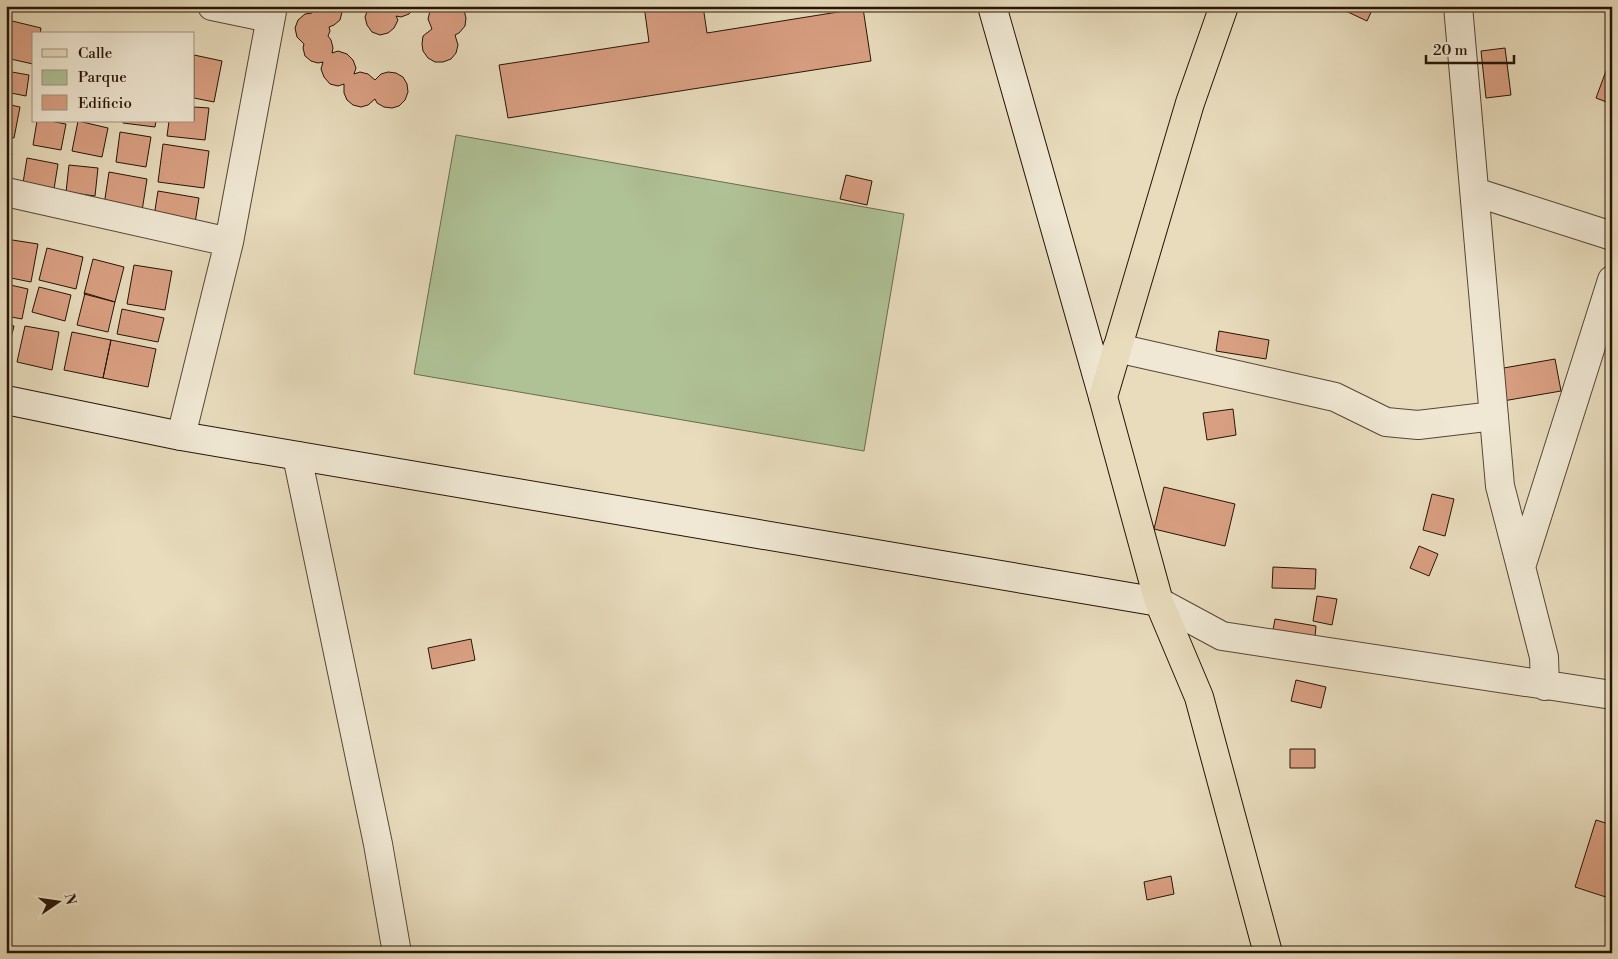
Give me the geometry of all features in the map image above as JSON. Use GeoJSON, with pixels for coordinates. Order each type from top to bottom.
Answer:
{"type":"FeatureCollection","features":[{"type":"Feature","properties":{"kind":"main road"},"geometry":{"type":"LineString","coordinates":[[1224,6],[1190,103],[1103,397],[1159,602],[1199,697],[1268,953]]}},
{"type":"Feature","properties":{"kind":"street"},"geometry":{"type":"LineString","coordinates":[[181,436],[229,242],[271,12],[212,6]]}},
{"type":"Feature","properties":{"kind":"street"},"geometry":{"type":"LineString","coordinates":[[992,6],[1103,397]]}},
{"type":"Feature","properties":{"kind":"street"},"geometry":{"type":"LineString","coordinates":[[1458,6],[1500,486],[1544,657],[1545,686]]}},
{"type":"Feature","properties":{"kind":"street"},"geometry":{"type":"LineString","coordinates":[[6,192],[229,242]]}},
{"type":"Feature","properties":{"kind":"street"},"geometry":{"type":"LineString","coordinates":[[1475,192],[1612,236]]}},
{"type":"Feature","properties":{"kind":"street"},"geometry":{"type":"LineString","coordinates":[[1521,567],[1612,280]]}},
{"type":"Feature","properties":{"kind":"street"},"geometry":{"type":"LineString","coordinates":[[1117,348],[1335,398],[1386,422],[1418,425],[1494,416]]}},
{"type":"Feature","properties":{"kind":"street"},"geometry":{"type":"LineString","coordinates":[[6,400],[181,436],[1159,602],[1222,636],[1612,695]]}},
{"type":"Feature","properties":{"kind":"street"},"geometry":{"type":"LineString","coordinates":[[298,456],[378,844],[397,953]]}},
{"type":"Feature","properties":{"kind":"green space"},"geometry":{"type":"Polygon","coordinates":[[[456,135],[904,214],[864,451],[414,374],[456,135]]]}},
{"type":"Feature","properties":{"kind":"building"},"geometry":{"type":"Polygon","coordinates":[[[313,6],[341,6],[340,20],[329,27],[328,36],[333,48],[332,53],[338,51],[347,54],[353,60],[356,68],[354,74],[360,72],[368,74],[375,80],[381,74],[388,72],[396,73],[403,77],[407,84],[408,92],[405,100],[399,106],[392,108],[384,107],[377,103],[375,99],[368,105],[361,107],[353,105],[347,100],[344,93],[344,84],[338,86],[330,84],[324,77],[321,69],[323,62],[311,61],[305,56],[304,44],[297,37],[295,28],[298,20],[305,14],[312,13],[313,6]]]}},
{"type":"Feature","properties":{"kind":"building"},"geometry":{"type":"Polygon","coordinates":[[[372,6],[416,6],[409,14],[401,17],[396,16],[398,20],[394,28],[388,33],[380,35],[372,32],[367,25],[365,17],[368,9],[372,6]]]}},
{"type":"Feature","properties":{"kind":"building"},"geometry":{"type":"Polygon","coordinates":[[[418,6],[461,6],[464,10],[465,26],[455,35],[458,45],[456,53],[451,59],[435,62],[428,58],[423,51],[423,36],[432,29],[428,19],[430,11],[418,6]]]}},
{"type":"Feature","properties":{"kind":"building"},"geometry":{"type":"Polygon","coordinates":[[[644,6],[703,6],[707,33],[863,8],[871,61],[508,118],[499,65],[649,42],[644,6]]]}},
{"type":"Feature","properties":{"kind":"building"},"geometry":{"type":"Polygon","coordinates":[[[1335,6],[1374,6],[1367,21],[1335,6]]]}},
{"type":"Feature","properties":{"kind":"building"},"geometry":{"type":"Polygon","coordinates":[[[12,21],[41,28],[40,32],[32,32],[32,64],[6,58],[6,48],[12,21]]]}},
{"type":"Feature","properties":{"kind":"building"},"geometry":{"type":"Polygon","coordinates":[[[1505,48],[1511,95],[1486,98],[1481,51],[1505,48]]]}},
{"type":"Feature","properties":{"kind":"building"},"geometry":{"type":"Polygon","coordinates":[[[195,55],[222,61],[214,102],[195,98],[195,55]]]}},
{"type":"Feature","properties":{"kind":"building"},"geometry":{"type":"Polygon","coordinates":[[[6,71],[29,75],[26,96],[6,92],[6,71]]]}},
{"type":"Feature","properties":{"kind":"building"},"geometry":{"type":"Polygon","coordinates":[[[1606,71],[1612,73],[1612,104],[1596,98],[1606,71]]]}},
{"type":"Feature","properties":{"kind":"building"},"geometry":{"type":"Polygon","coordinates":[[[6,104],[20,107],[14,138],[6,137],[6,104]]]}},
{"type":"Feature","properties":{"kind":"building"},"geometry":{"type":"Polygon","coordinates":[[[195,107],[209,108],[205,140],[167,136],[169,122],[195,122],[195,107]]]}},
{"type":"Feature","properties":{"kind":"building"},"geometry":{"type":"Polygon","coordinates":[[[37,122],[66,124],[61,150],[33,145],[37,122]]]}},
{"type":"Feature","properties":{"kind":"building"},"geometry":{"type":"Polygon","coordinates":[[[78,122],[108,128],[102,157],[72,151],[78,122]]]}},
{"type":"Feature","properties":{"kind":"building"},"geometry":{"type":"Polygon","coordinates":[[[123,122],[156,122],[155,127],[123,122]]]}},
{"type":"Feature","properties":{"kind":"building"},"geometry":{"type":"Polygon","coordinates":[[[120,132],[151,137],[146,167],[116,162],[120,132]]]}},
{"type":"Feature","properties":{"kind":"building"},"geometry":{"type":"Polygon","coordinates":[[[163,144],[209,151],[204,188],[158,182],[163,144]]]}},
{"type":"Feature","properties":{"kind":"building"},"geometry":{"type":"Polygon","coordinates":[[[6,152],[12,153],[8,176],[6,175],[6,152]]]}},
{"type":"Feature","properties":{"kind":"building"},"geometry":{"type":"Polygon","coordinates":[[[27,158],[58,164],[54,189],[23,183],[27,158]]]}},
{"type":"Feature","properties":{"kind":"building"},"geometry":{"type":"Polygon","coordinates":[[[69,165],[98,168],[95,196],[66,192],[69,165]]]}},
{"type":"Feature","properties":{"kind":"building"},"geometry":{"type":"Polygon","coordinates":[[[109,172],[147,179],[142,211],[104,205],[109,172]]]}},
{"type":"Feature","properties":{"kind":"building"},"geometry":{"type":"Polygon","coordinates":[[[846,175],[872,181],[867,205],[840,199],[846,175]]]}},
{"type":"Feature","properties":{"kind":"building"},"geometry":{"type":"Polygon","coordinates":[[[158,191],[199,198],[195,223],[154,216],[158,191]]]}},
{"type":"Feature","properties":{"kind":"building"},"geometry":{"type":"Polygon","coordinates":[[[6,239],[38,244],[31,282],[6,277],[6,239]]]}},
{"type":"Feature","properties":{"kind":"building"},"geometry":{"type":"Polygon","coordinates":[[[47,248],[83,257],[76,289],[39,280],[47,248]]]}},
{"type":"Feature","properties":{"kind":"building"},"geometry":{"type":"Polygon","coordinates":[[[93,259],[124,267],[115,302],[84,294],[93,259]]]}},
{"type":"Feature","properties":{"kind":"building"},"geometry":{"type":"Polygon","coordinates":[[[134,265],[172,271],[165,310],[127,304],[134,265]]]}},
{"type":"Feature","properties":{"kind":"building"},"geometry":{"type":"Polygon","coordinates":[[[6,284],[28,289],[22,319],[6,316],[6,284]]]}},
{"type":"Feature","properties":{"kind":"building"},"geometry":{"type":"Polygon","coordinates":[[[39,287],[71,295],[65,321],[32,312],[39,287]]]}},
{"type":"Feature","properties":{"kind":"building"},"geometry":{"type":"Polygon","coordinates":[[[85,293],[115,302],[108,332],[77,325],[85,293]]]}},
{"type":"Feature","properties":{"kind":"building"},"geometry":{"type":"Polygon","coordinates":[[[122,309],[164,318],[158,342],[117,334],[122,309]]]}},
{"type":"Feature","properties":{"kind":"building"},"geometry":{"type":"Polygon","coordinates":[[[6,324],[14,326],[7,355],[6,355],[6,324]]]}},
{"type":"Feature","properties":{"kind":"building"},"geometry":{"type":"Polygon","coordinates":[[[25,326],[59,332],[52,370],[17,362],[25,326]]]}},
{"type":"Feature","properties":{"kind":"building"},"geometry":{"type":"Polygon","coordinates":[[[1219,331],[1269,340],[1266,359],[1216,351],[1219,331]]]}},
{"type":"Feature","properties":{"kind":"building"},"geometry":{"type":"Polygon","coordinates":[[[72,332],[111,340],[103,378],[64,370],[72,332]]]}},
{"type":"Feature","properties":{"kind":"building"},"geometry":{"type":"Polygon","coordinates":[[[111,340],[156,349],[148,387],[103,378],[111,340]]]}},
{"type":"Feature","properties":{"kind":"building"},"geometry":{"type":"Polygon","coordinates":[[[1555,359],[1561,391],[1503,401],[1498,369],[1555,359]]]}},
{"type":"Feature","properties":{"kind":"building"},"geometry":{"type":"Polygon","coordinates":[[[1233,409],[1236,435],[1207,440],[1203,413],[1233,409]]]}},
{"type":"Feature","properties":{"kind":"building"},"geometry":{"type":"Polygon","coordinates":[[[1164,487],[1235,504],[1225,546],[1154,529],[1164,487]]]}},
{"type":"Feature","properties":{"kind":"building"},"geometry":{"type":"Polygon","coordinates":[[[1432,494],[1454,499],[1445,536],[1423,530],[1432,494]]]}},
{"type":"Feature","properties":{"kind":"building"},"geometry":{"type":"Polygon","coordinates":[[[1419,546],[1438,554],[1429,576],[1410,568],[1419,546]]]}},
{"type":"Feature","properties":{"kind":"building"},"geometry":{"type":"Polygon","coordinates":[[[1273,567],[1316,569],[1315,589],[1272,588],[1273,567]]]}},
{"type":"Feature","properties":{"kind":"building"},"geometry":{"type":"Polygon","coordinates":[[[1317,596],[1337,599],[1332,625],[1313,621],[1317,596]]]}},
{"type":"Feature","properties":{"kind":"building"},"geometry":{"type":"Polygon","coordinates":[[[1275,619],[1316,626],[1314,648],[1271,641],[1275,619]]]}},
{"type":"Feature","properties":{"kind":"building"},"geometry":{"type":"Polygon","coordinates":[[[471,639],[475,660],[432,669],[428,648],[471,639]]]}},
{"type":"Feature","properties":{"kind":"building"},"geometry":{"type":"Polygon","coordinates":[[[1296,680],[1326,687],[1321,708],[1291,701],[1296,680]]]}},
{"type":"Feature","properties":{"kind":"building"},"geometry":{"type":"Polygon","coordinates":[[[1290,749],[1315,749],[1315,768],[1290,768],[1290,749]]]}},
{"type":"Feature","properties":{"kind":"building"},"geometry":{"type":"Polygon","coordinates":[[[1596,820],[1612,825],[1612,899],[1575,887],[1596,820]]]}},
{"type":"Feature","properties":{"kind":"building"},"geometry":{"type":"Polygon","coordinates":[[[1171,876],[1174,894],[1147,900],[1144,882],[1171,876]]]}}]}
